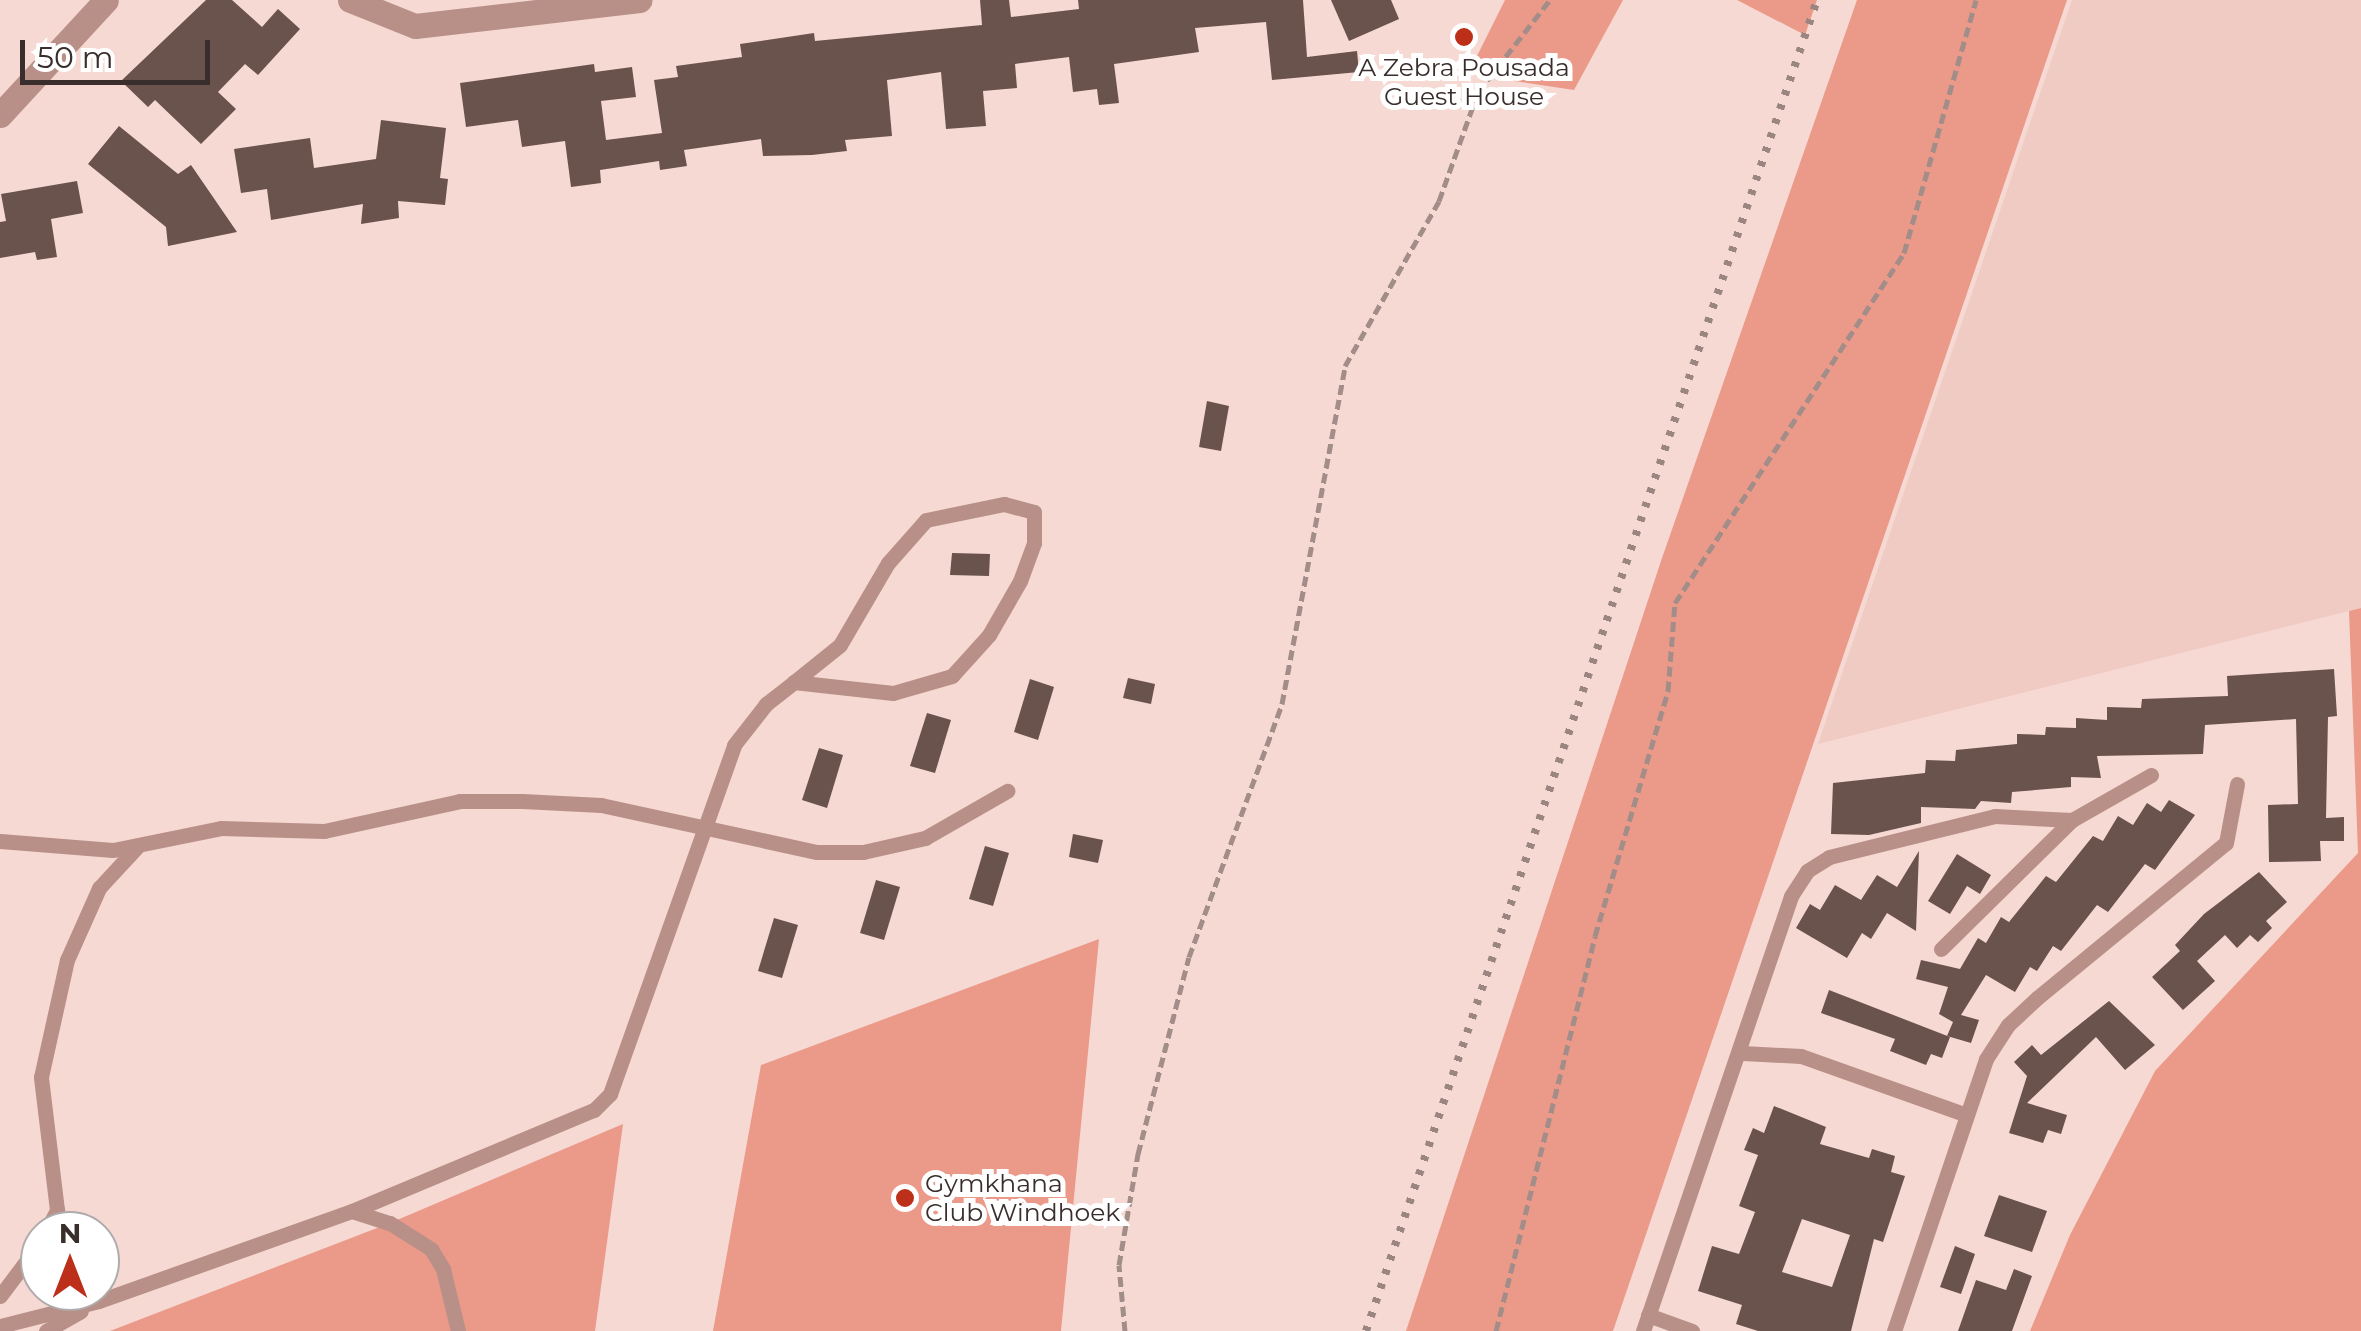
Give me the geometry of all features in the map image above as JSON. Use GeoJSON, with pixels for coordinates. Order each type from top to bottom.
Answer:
{"type":"FeatureCollection","features":[{"type":"Feature","properties":{"kind":"street"},"geometry":{"type":"LineString","coordinates":[[0,115],[106,0]]}},
{"type":"Feature","properties":{"kind":"street"},"geometry":{"type":"LineString","coordinates":[[350,0],[372,14],[415,26],[640,0]]}},
{"type":"Feature","properties":{"kind":"lane"},"geometry":{"type":"LineString","coordinates":[[120,1294],[352,1211],[594,1110],[610,1094],[699,831],[734,745],[794,682],[840,645],[888,562],[926,520],[1004,504],[1034,512],[1034,543],[1020,581],[989,635],[952,676],[893,693],[794,682]]}},
{"type":"Feature","properties":{"kind":"lane"},"geometry":{"type":"LineString","coordinates":[[1941,949],[2072,820],[2151,776]]}},
{"type":"Feature","properties":{"kind":"lane"},"geometry":{"type":"LineString","coordinates":[[1894,1331],[1964,1114],[2008,1025],[2226,843],[2237,784]]}},
{"type":"Feature","properties":{"kind":"lane"},"geometry":{"type":"LineString","coordinates":[[0,841],[137,847],[222,828],[324,831],[460,801],[602,806],[699,831],[817,852],[863,852],[925,838],[1007,791]]}},
{"type":"Feature","properties":{"kind":"lane"},"geometry":{"type":"LineString","coordinates":[[1692,1331],[1646,1323],[1743,1053],[1791,896],[1820,860],[1995,816],[2072,820]]}},
{"type":"Feature","properties":{"kind":"lane"},"geometry":{"type":"LineString","coordinates":[[56,1211],[41,1077],[67,960],[98,888],[137,847]]}},
{"type":"Feature","properties":{"kind":"lane"},"geometry":{"type":"LineString","coordinates":[[1743,1053],[1801,1056],[1964,1114]]}},
{"type":"Feature","properties":{"kind":"lane"},"geometry":{"type":"LineString","coordinates":[[352,1211],[390,1223],[431,1248],[458,1331]]}},
{"type":"Feature","properties":{"kind":"lane"},"geometry":{"type":"LineString","coordinates":[[0,1296],[20,1270]]}},
{"type":"Feature","properties":{"kind":"lane"},"geometry":{"type":"LineString","coordinates":[[0,1326],[59,1311]]}},
{"type":"Feature","properties":{"kind":"lane"},"geometry":{"type":"LineString","coordinates":[[46,1331],[81,1311]]}},
{"type":"Feature","properties":{"kind":"path"},"geometry":{"type":"LineString","coordinates":[[1124,1331],[1119,1266],[1138,1154],[1189,958],[1282,704],[1345,366],[1440,201],[1478,92],[1550,0]]}},
{"type":"Feature","properties":{"kind":"path"},"geometry":{"type":"LineString","coordinates":[[1496,1331],[1595,936],[1668,691],[1675,603],[1904,253],[1976,0]]}},
{"type":"Feature","properties":{"kind":"shaded area"},"geometry":{"type":"Polygon","coordinates":[[[1505,0],[1623,0],[1574,90],[1468,74],[1505,0]]]}},
{"type":"Feature","properties":{"kind":"shaded area"},"geometry":{"type":"Polygon","coordinates":[[[1737,0],[1817,0],[1805,35],[1737,0]]]}},
{"type":"Feature","properties":{"kind":"shaded area"},"geometry":{"type":"Polygon","coordinates":[[[1857,0],[2067,0],[1613,1331],[1406,1331],[1661,561],[1857,0]]]}},
{"type":"Feature","properties":{"kind":"shaded area"},"geometry":{"type":"Polygon","coordinates":[[[2072,0],[2361,0],[2361,608],[1818,744],[2072,0]]]}},
{"type":"Feature","properties":{"kind":"shaded area"},"geometry":{"type":"Polygon","coordinates":[[[2361,608],[2361,1331],[2030,1331],[2070,1235],[2155,1071],[2358,853],[2349,611],[2361,608]]]}},
{"type":"Feature","properties":{"kind":"shaded area","name":"Gymkhana Club Windhoek"},"geometry":{"type":"Polygon","coordinates":[[[1099,939],[1061,1331],[713,1331],[761,1065],[1099,939]]]}},
{"type":"Feature","properties":{"kind":"shaded area"},"geometry":{"type":"Polygon","coordinates":[[[623,1124],[595,1331],[110,1331],[390,1223],[623,1124]]]}},
{"type":"Feature","properties":{"kind":"building"},"geometry":{"type":"Polygon","coordinates":[[[206,0],[232,0],[262,27],[278,9],[300,29],[258,75],[245,64],[218,92],[236,109],[201,144],[155,100],[148,107],[121,81],[206,0]]]}},
{"type":"Feature","properties":{"kind":"building"},"geometry":{"type":"Polygon","coordinates":[[[980,0],[1009,0],[1011,17],[1079,9],[1078,0],[1303,0],[1307,57],[1357,51],[1359,72],[1272,80],[1266,22],[1195,28],[1199,52],[1114,64],[1119,103],[1099,105],[1097,89],[1073,92],[1069,57],[1015,64],[1017,88],[983,91],[986,126],[946,129],[941,72],[887,80],[892,136],[845,140],[847,151],[812,155],[763,156],[761,139],[684,150],[687,166],[660,170],[659,161],[600,170],[601,183],[571,187],[565,141],[522,147],[518,120],[466,127],[460,83],[594,64],[595,72],[632,67],[636,97],[601,101],[606,140],[662,133],[654,80],[678,77],[676,66],[742,57],[740,44],[814,33],[815,41],[982,25],[980,0]]]}},
{"type":"Feature","properties":{"kind":"building"},"geometry":{"type":"Polygon","coordinates":[[[1331,0],[1391,0],[1399,19],[1349,41],[1331,0]]]}},
{"type":"Feature","properties":{"kind":"building"},"geometry":{"type":"Polygon","coordinates":[[[381,120],[446,128],[440,178],[448,179],[445,205],[398,201],[399,218],[361,224],[363,204],[271,220],[267,189],[241,193],[234,149],[310,138],[314,168],[376,159],[381,120]]]}},
{"type":"Feature","properties":{"kind":"building"},"geometry":{"type":"Polygon","coordinates":[[[119,126],[178,174],[191,165],[237,232],[168,246],[166,227],[88,164],[119,126]]]}},
{"type":"Feature","properties":{"kind":"building"},"geometry":{"type":"Polygon","coordinates":[[[77,181],[83,213],[51,219],[57,257],[37,260],[35,252],[0,258],[0,222],[6,221],[1,194],[77,181]]]}},
{"type":"Feature","properties":{"kind":"building"},"geometry":{"type":"Polygon","coordinates":[[[1207,401],[1229,406],[1221,451],[1199,447],[1207,401]]]}},
{"type":"Feature","properties":{"kind":"building"},"geometry":{"type":"Polygon","coordinates":[[[952,553],[990,554],[989,576],[950,575],[952,553]]]}},
{"type":"Feature","properties":{"kind":"building"},"geometry":{"type":"Polygon","coordinates":[[[2334,669],[2337,716],[2328,717],[2326,818],[2344,817],[2344,841],[2320,841],[2321,861],[2269,862],[2268,805],[2298,804],[2296,719],[2205,725],[2203,754],[2097,756],[2101,778],[2071,777],[2071,787],[2012,792],[2011,803],[1981,801],[1975,809],[1921,807],[1921,823],[1869,835],[1831,834],[1833,783],[1925,773],[1926,760],[1955,761],[1956,750],[2017,744],[2017,734],[2045,735],[2046,727],[2076,728],[2076,718],[2107,720],[2107,707],[2141,708],[2142,699],[2228,696],[2227,676],[2334,669]]]}},
{"type":"Feature","properties":{"kind":"building"},"geometry":{"type":"Polygon","coordinates":[[[1128,678],[1155,684],[1151,704],[1123,698],[1128,678]]]}},
{"type":"Feature","properties":{"kind":"building"},"geometry":{"type":"Polygon","coordinates":[[[1030,679],[1054,687],[1038,740],[1014,732],[1030,679]]]}},
{"type":"Feature","properties":{"kind":"building"},"geometry":{"type":"Polygon","coordinates":[[[927,713],[951,720],[935,773],[910,766],[927,713]]]}},
{"type":"Feature","properties":{"kind":"building"},"geometry":{"type":"Polygon","coordinates":[[[819,748],[843,755],[827,808],[802,800],[819,748]]]}},
{"type":"Feature","properties":{"kind":"building"},"geometry":{"type":"Polygon","coordinates":[[[2169,800],[2195,815],[2155,870],[2145,864],[2108,912],[2097,905],[2061,951],[2053,946],[2037,971],[2030,967],[2015,992],[1986,975],[1961,1015],[1979,1020],[1971,1043],[1947,1036],[1953,1022],[1939,1014],[1948,987],[1916,979],[1921,960],[1960,969],[1978,938],[1986,943],[2001,917],[2009,922],[2046,876],[2056,882],[2093,836],[2103,841],[2118,816],[2133,825],[2147,803],[2161,812],[2169,800]]]}},
{"type":"Feature","properties":{"kind":"building"},"geometry":{"type":"Polygon","coordinates":[[[1073,834],[1103,840],[1098,863],[1069,857],[1073,834]]]}},
{"type":"Feature","properties":{"kind":"building"},"geometry":{"type":"Polygon","coordinates":[[[985,846],[1009,853],[993,906],[969,899],[985,846]]]}},
{"type":"Feature","properties":{"kind":"building"},"geometry":{"type":"Polygon","coordinates":[[[1919,851],[1916,931],[1887,913],[1871,939],[1862,933],[1847,958],[1796,928],[1810,904],[1820,910],[1835,885],[1861,900],[1877,875],[1897,887],[1919,851]]]}},
{"type":"Feature","properties":{"kind":"building"},"geometry":{"type":"Polygon","coordinates":[[[1957,854],[1991,875],[1980,894],[1967,886],[1950,914],[1928,901],[1957,854]]]}},
{"type":"Feature","properties":{"kind":"building"},"geometry":{"type":"Polygon","coordinates":[[[2259,872],[2287,902],[2266,921],[2272,928],[2258,942],[2250,935],[2237,948],[2225,935],[2197,961],[2215,981],[2183,1010],[2152,977],[2180,951],[2175,945],[2204,914],[2259,872]]]}},
{"type":"Feature","properties":{"kind":"building"},"geometry":{"type":"Polygon","coordinates":[[[876,880],[900,887],[884,940],[860,933],[876,880]]]}},
{"type":"Feature","properties":{"kind":"building"},"geometry":{"type":"Polygon","coordinates":[[[774,918],[798,925],[782,978],[758,971],[774,918]]]}},
{"type":"Feature","properties":{"kind":"building"},"geometry":{"type":"Polygon","coordinates":[[[1829,990],[1950,1037],[1942,1058],[1931,1054],[1926,1065],[1890,1051],[1895,1039],[1821,1013],[1829,990]]]}},
{"type":"Feature","properties":{"kind":"building"},"geometry":{"type":"Polygon","coordinates":[[[2109,1001],[2155,1045],[2125,1070],[2096,1037],[2027,1103],[2067,1115],[2061,1134],[2048,1130],[2043,1143],[2009,1133],[2027,1076],[2014,1062],[2032,1045],[2041,1055],[2109,1001]]]}},
{"type":"Feature","properties":{"kind":"building"},"geometry":{"type":"Polygon","coordinates":[[[1774,1106],[1826,1127],[1820,1144],[1869,1158],[1872,1149],[1895,1156],[1891,1172],[1905,1176],[1883,1242],[1874,1239],[1851,1331],[1758,1331],[1736,1324],[1742,1305],[1698,1291],[1712,1246],[1739,1254],[1755,1212],[1739,1206],[1758,1155],[1744,1150],[1753,1128],[1764,1133],[1774,1106]],[[1802,1219],[1782,1272],[1832,1287],[1850,1235],[1802,1219]]]}},
{"type":"Feature","properties":{"kind":"building"},"geometry":{"type":"Polygon","coordinates":[[[1999,1195],[2047,1211],[2032,1252],[1984,1236],[1999,1195]]]}},
{"type":"Feature","properties":{"kind":"building"},"geometry":{"type":"Polygon","coordinates":[[[1955,1246],[1975,1254],[1961,1294],[1940,1287],[1955,1246]]]}},
{"type":"Feature","properties":{"kind":"building"},"geometry":{"type":"Polygon","coordinates":[[[2014,1269],[2032,1276],[2012,1331],[1958,1331],[1976,1280],[2006,1290],[2014,1269]]]}},
{"type":"Feature","properties":{"kind":"railway"},"geometry":{"type":"LineString","coordinates":[[1366,1331],[1817,0]]}},
{"type":"Feature","properties":{"kind":"place","name":"A Zebra Pousada Guest House"},"geometry":{"type":"Point","coordinates":[1464,37]}},
{"type":"Feature","properties":{"kind":"place","name":"Gymkhana Club Windhoek"},"geometry":{"type":"Point","coordinates":[905,1198]}}]}
